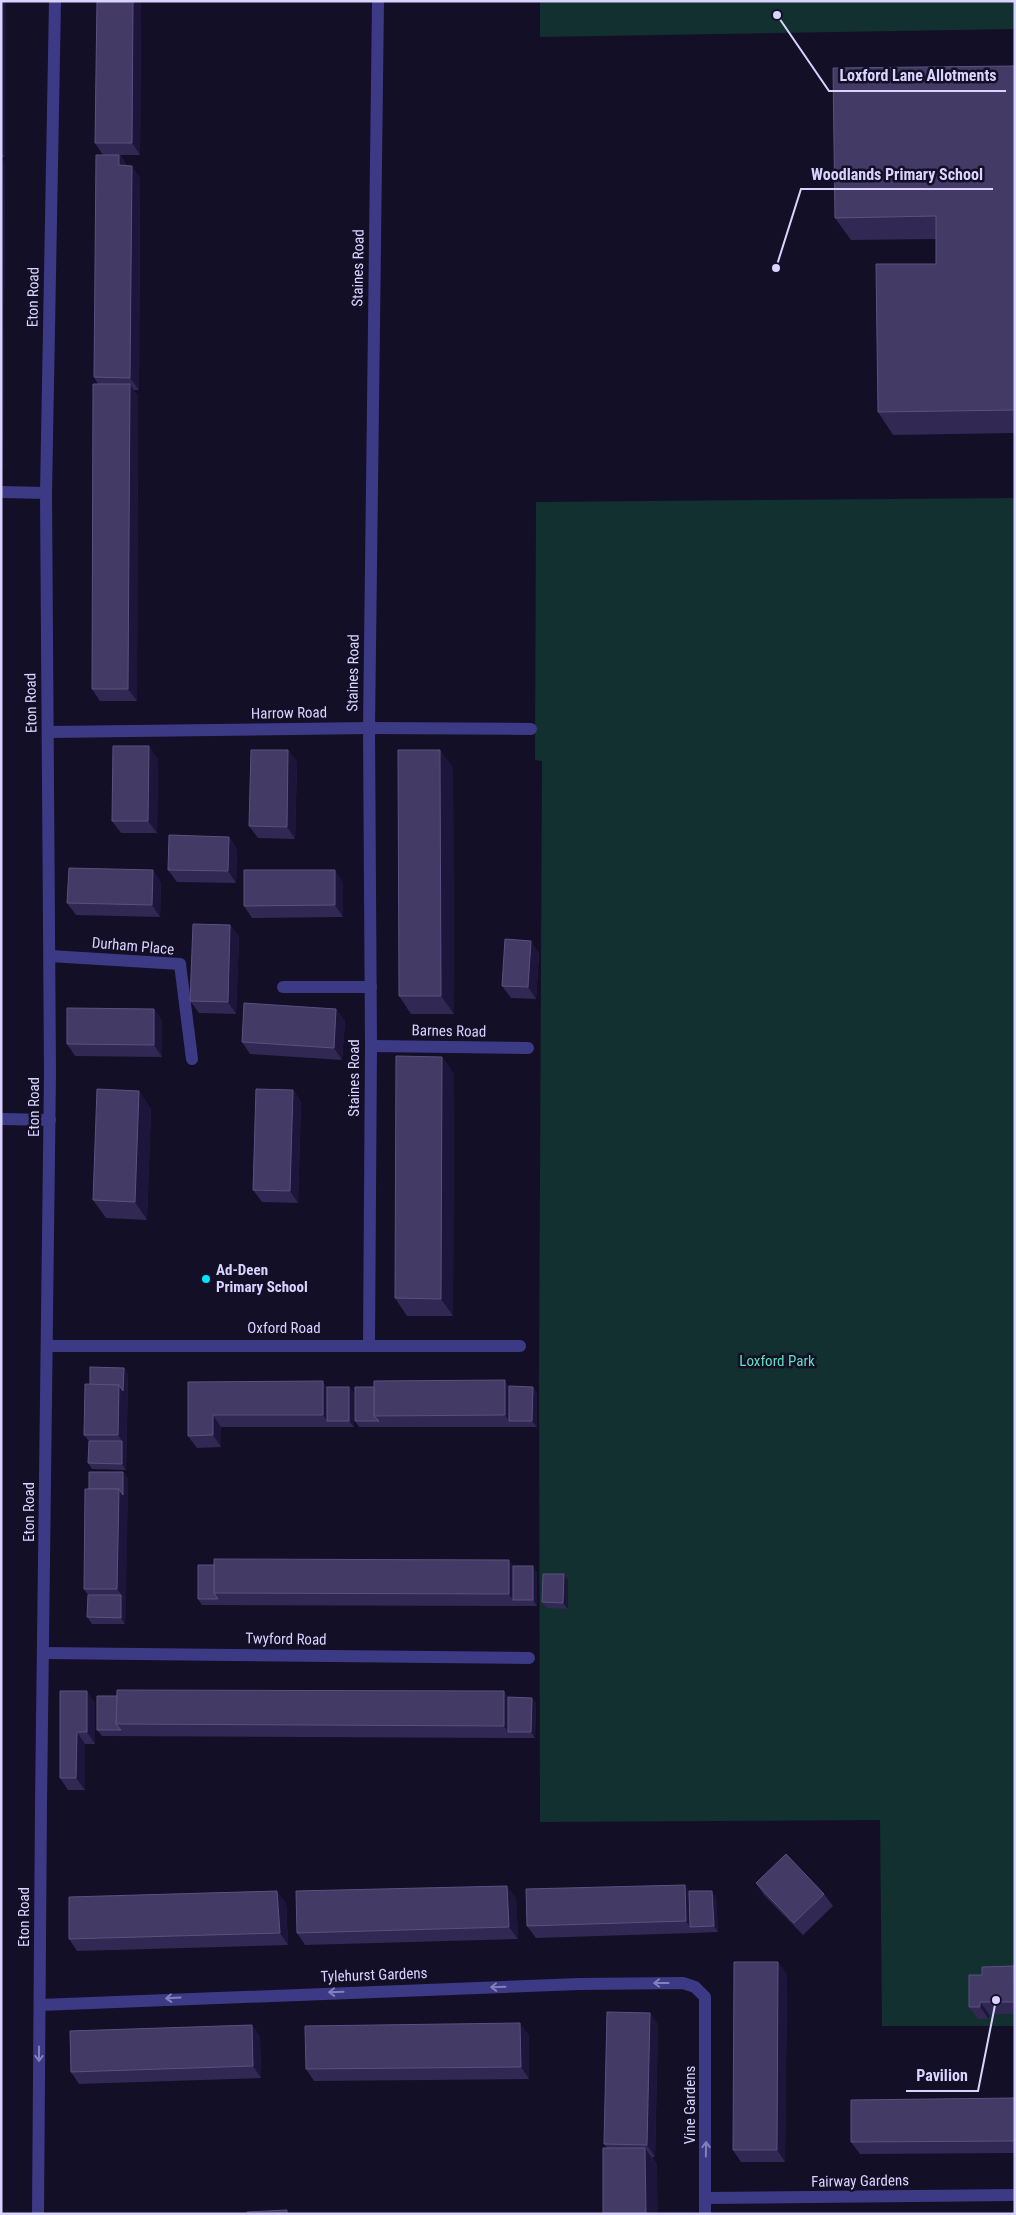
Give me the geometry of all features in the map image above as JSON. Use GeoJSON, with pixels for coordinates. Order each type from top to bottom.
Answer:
{"type":"FeatureCollection","features":[{"type":"Feature","properties":{"kind":"street","name":"Eton Road"},"geometry":{"type":"LineString","coordinates":[[38,2214],[50,1120],[46,494],[55,1]]}},
{"type":"Feature","properties":{"kind":"street","name":"Staines Road"},"geometry":{"type":"LineString","coordinates":[[369,1344],[371,987],[368,728],[378,1]]}},
{"type":"Feature","properties":{"kind":"street"},"geometry":{"type":"LineString","coordinates":[[1,492],[46,494]]}},
{"type":"Feature","properties":{"kind":"street","name":"Harrow Road"},"geometry":{"type":"LineString","coordinates":[[48,732],[368,728],[530,729]]}},
{"type":"Feature","properties":{"kind":"street","name":"Durham Place"},"geometry":{"type":"LineString","coordinates":[[50,956],[180,964],[192,1059]]}},
{"type":"Feature","properties":{"kind":"street"},"geometry":{"type":"LineString","coordinates":[[283,987],[371,987]]}},
{"type":"Feature","properties":{"kind":"street","name":"Barnes Road"},"geometry":{"type":"LineString","coordinates":[[371,1046],[528,1048]]}},
{"type":"Feature","properties":{"kind":"street"},"geometry":{"type":"LineString","coordinates":[[1,1119],[50,1120]]}},
{"type":"Feature","properties":{"kind":"street","name":"Oxford Road"},"geometry":{"type":"LineString","coordinates":[[48,1346],[369,1344],[520,1346]]}},
{"type":"Feature","properties":{"kind":"street","name":"Twyford Road"},"geometry":{"type":"LineString","coordinates":[[44,1653],[528,1658]]}},
{"type":"Feature","properties":{"kind":"street","name":"Tylehurst Gardens"},"geometry":{"type":"LineString","coordinates":[[40,2005],[194,1997],[588,1984],[683,1983],[695,1988],[705,1997]]}},
{"type":"Feature","properties":{"kind":"street","name":"Vine Gardens"},"geometry":{"type":"LineString","coordinates":[[705,1997],[705,2214]]}},
{"type":"Feature","properties":{"kind":"street","name":"Fairway Gardens"},"geometry":{"type":"LineString","coordinates":[[705,2198],[1015,2195]]}},
{"type":"Feature","properties":{"kind":"green space"},"geometry":{"type":"Polygon","coordinates":[[[540,1],[1015,1],[1015,29],[540,37],[540,1]]]}},
{"type":"Feature","properties":{"kind":"green space","name":"Loxford Park"},"geometry":{"type":"Polygon","coordinates":[[[1015,498],[1015,2026],[882,2026],[880,1820],[540,1822],[539,1376],[542,761],[535,760],[536,502],[1015,498]]]}},
{"type":"Feature","properties":{"kind":"building"},"geometry":{"type":"Polygon","coordinates":[[[97,1],[133,1],[132,143],[95,143],[97,1]]]}},
{"type":"Feature","properties":{"kind":"building"},"geometry":{"type":"Polygon","coordinates":[[[1015,66],[1015,410],[878,412],[876,264],[936,264],[936,216],[835,218],[833,68],[1015,66]]]}},
{"type":"Feature","properties":{"kind":"building"},"geometry":{"type":"Polygon","coordinates":[[[96,155],[119,155],[119,165],[132,166],[130,378],[94,377],[96,155]]]}},
{"type":"Feature","properties":{"kind":"building"},"geometry":{"type":"Polygon","coordinates":[[[93,384],[130,384],[128,689],[92,689],[93,384]]]}},
{"type":"Feature","properties":{"kind":"building"},"geometry":{"type":"Polygon","coordinates":[[[113,746],[149,746],[148,821],[112,821],[113,746]]]}},
{"type":"Feature","properties":{"kind":"building"},"geometry":{"type":"Polygon","coordinates":[[[251,750],[288,750],[287,827],[249,826],[251,750]]]}},
{"type":"Feature","properties":{"kind":"building"},"geometry":{"type":"Polygon","coordinates":[[[398,750],[440,750],[441,996],[399,996],[398,750]]]}},
{"type":"Feature","properties":{"kind":"building"},"geometry":{"type":"Polygon","coordinates":[[[169,835],[229,837],[228,871],[168,870],[169,835]]]}},
{"type":"Feature","properties":{"kind":"building"},"geometry":{"type":"Polygon","coordinates":[[[69,868],[153,870],[152,905],[67,903],[69,868]]]}},
{"type":"Feature","properties":{"kind":"building"},"geometry":{"type":"Polygon","coordinates":[[[244,870],[335,870],[335,905],[244,906],[244,870]]]}},
{"type":"Feature","properties":{"kind":"building"},"geometry":{"type":"Polygon","coordinates":[[[193,924],[230,925],[228,1002],[190,1001],[193,924]]]}},
{"type":"Feature","properties":{"kind":"building"},"geometry":{"type":"Polygon","coordinates":[[[505,939],[531,941],[528,987],[502,986],[505,939]]]}},
{"type":"Feature","properties":{"kind":"building"},"geometry":{"type":"Polygon","coordinates":[[[244,1003],[336,1009],[334,1048],[242,1042],[244,1003]]]}},
{"type":"Feature","properties":{"kind":"building"},"geometry":{"type":"Polygon","coordinates":[[[67,1008],[154,1009],[154,1045],[67,1044],[67,1008]]]}},
{"type":"Feature","properties":{"kind":"building"},"geometry":{"type":"Polygon","coordinates":[[[396,1056],[442,1057],[441,1299],[395,1298],[396,1056]]]}},
{"type":"Feature","properties":{"kind":"building"},"geometry":{"type":"Polygon","coordinates":[[[97,1089],[139,1091],[135,1202],[93,1200],[97,1089]]]}},
{"type":"Feature","properties":{"kind":"building"},"geometry":{"type":"Polygon","coordinates":[[[256,1089],[293,1090],[290,1191],[253,1190],[256,1089]]]}},
{"type":"Feature","properties":{"kind":"building"},"geometry":{"type":"Polygon","coordinates":[[[90,1367],[124,1368],[123,1391],[119,1385],[90,1385],[90,1367]]]}},
{"type":"Feature","properties":{"kind":"building"},"geometry":{"type":"Polygon","coordinates":[[[505,1380],[505,1415],[374,1416],[374,1381],[505,1380]]]}},
{"type":"Feature","properties":{"kind":"building"},"geometry":{"type":"Polygon","coordinates":[[[323,1381],[323,1415],[213,1415],[213,1435],[188,1436],[188,1382],[323,1381]]]}},
{"type":"Feature","properties":{"kind":"building"},"geometry":{"type":"Polygon","coordinates":[[[85,1384],[119,1385],[118,1435],[84,1435],[85,1384]]]}},
{"type":"Feature","properties":{"kind":"building"},"geometry":{"type":"Polygon","coordinates":[[[509,1386],[533,1387],[532,1421],[509,1421],[509,1386]]]}},
{"type":"Feature","properties":{"kind":"building"},"geometry":{"type":"Polygon","coordinates":[[[327,1387],[349,1387],[349,1421],[327,1421],[327,1387]]]}},
{"type":"Feature","properties":{"kind":"building"},"geometry":{"type":"Polygon","coordinates":[[[355,1387],[374,1387],[374,1416],[379,1421],[355,1421],[355,1387]]]}},
{"type":"Feature","properties":{"kind":"building"},"geometry":{"type":"Polygon","coordinates":[[[89,1441],[122,1441],[122,1464],[88,1463],[89,1441]]]}},
{"type":"Feature","properties":{"kind":"building"},"geometry":{"type":"Polygon","coordinates":[[[89,1472],[123,1472],[123,1495],[119,1489],[89,1489],[89,1472]]]}},
{"type":"Feature","properties":{"kind":"building"},"geometry":{"type":"Polygon","coordinates":[[[85,1489],[119,1489],[117,1589],[84,1589],[85,1489]]]}},
{"type":"Feature","properties":{"kind":"building"},"geometry":{"type":"Polygon","coordinates":[[[214,1559],[509,1560],[509,1594],[214,1593],[214,1559]]]}},
{"type":"Feature","properties":{"kind":"building"},"geometry":{"type":"Polygon","coordinates":[[[198,1565],[214,1565],[214,1593],[218,1599],[198,1599],[198,1565]]]}},
{"type":"Feature","properties":{"kind":"building"},"geometry":{"type":"Polygon","coordinates":[[[513,1566],[533,1566],[533,1600],[513,1600],[513,1566]]]}},
{"type":"Feature","properties":{"kind":"building"},"geometry":{"type":"Polygon","coordinates":[[[543,1574],[564,1574],[563,1603],[542,1602],[543,1574]]]}},
{"type":"Feature","properties":{"kind":"building"},"geometry":{"type":"Polygon","coordinates":[[[88,1595],[121,1595],[121,1618],[87,1617],[88,1595]]]}},
{"type":"Feature","properties":{"kind":"building"},"geometry":{"type":"Polygon","coordinates":[[[117,1690],[504,1691],[504,1726],[116,1724],[117,1690]]]}},
{"type":"Feature","properties":{"kind":"building"},"geometry":{"type":"Polygon","coordinates":[[[60,1691],[87,1691],[87,1732],[77,1732],[76,1778],[60,1778],[60,1691]]]}},
{"type":"Feature","properties":{"kind":"building"},"geometry":{"type":"Polygon","coordinates":[[[97,1696],[117,1696],[116,1724],[121,1730],[97,1730],[97,1696]]]}},
{"type":"Feature","properties":{"kind":"building"},"geometry":{"type":"Polygon","coordinates":[[[508,1697],[532,1698],[531,1732],[508,1732],[508,1697]]]}},
{"type":"Feature","properties":{"kind":"building"},"geometry":{"type":"Polygon","coordinates":[[[786,1854],[824,1894],[794,1923],[756,1883],[786,1854]]]}},
{"type":"Feature","properties":{"kind":"building"},"geometry":{"type":"Polygon","coordinates":[[[685,1885],[686,1921],[527,1926],[526,1889],[685,1885]]]}},
{"type":"Feature","properties":{"kind":"building"},"geometry":{"type":"Polygon","coordinates":[[[507,1886],[509,1927],[297,1933],[296,1891],[507,1886]]]}},
{"type":"Feature","properties":{"kind":"building"},"geometry":{"type":"Polygon","coordinates":[[[277,1891],[280,1933],[69,1939],[69,1897],[277,1891]]]}},
{"type":"Feature","properties":{"kind":"building"},"geometry":{"type":"Polygon","coordinates":[[[689,1891],[712,1891],[714,1926],[690,1927],[689,1891]]]}},
{"type":"Feature","properties":{"kind":"building"},"geometry":{"type":"Polygon","coordinates":[[[734,1962],[778,1962],[777,2150],[733,2150],[734,1962]]]}},
{"type":"Feature","properties":{"kind":"building"},"geometry":{"type":"Polygon","coordinates":[[[1014,1966],[1015,2002],[980,2002],[980,2007],[969,2007],[969,1975],[982,1975],[982,1967],[1014,1966]]]}},
{"type":"Feature","properties":{"kind":"building"},"geometry":{"type":"Polygon","coordinates":[[[607,2012],[650,2013],[647,2145],[604,2144],[607,2012]]]}},
{"type":"Feature","properties":{"kind":"building"},"geometry":{"type":"Polygon","coordinates":[[[520,2023],[521,2067],[306,2069],[305,2026],[520,2023]]]}},
{"type":"Feature","properties":{"kind":"building"},"geometry":{"type":"Polygon","coordinates":[[[252,2025],[253,2066],[71,2072],[70,2031],[252,2025]]]}},
{"type":"Feature","properties":{"kind":"building"},"geometry":{"type":"Polygon","coordinates":[[[1015,2098],[1015,2141],[851,2142],[851,2100],[1015,2098]]]}},
{"type":"Feature","properties":{"kind":"building"},"geometry":{"type":"Polygon","coordinates":[[[603,2148],[645,2148],[646,2214],[603,2214],[603,2148]]]}},
{"type":"Feature","properties":{"kind":"building"},"geometry":{"type":"Polygon","coordinates":[[[287,2210],[287,2214],[247,2214],[247,2212],[287,2210]]]}},
{"type":"Feature","properties":{"kind":"place","name":"Loxford Lane Allotments"},"geometry":{"type":"Point","coordinates":[777,15]}},
{"type":"Feature","properties":{"kind":"place","name":"Woodlands Primary School"},"geometry":{"type":"Point","coordinates":[776,268]}},
{"type":"Feature","properties":{"kind":"place","name":"Ad-Deen Primary School"},"geometry":{"type":"Point","coordinates":[206,1279]}},
{"type":"Feature","properties":{"kind":"place","name":"Pavilion"},"geometry":{"type":"Point","coordinates":[996,2000]}}]}
